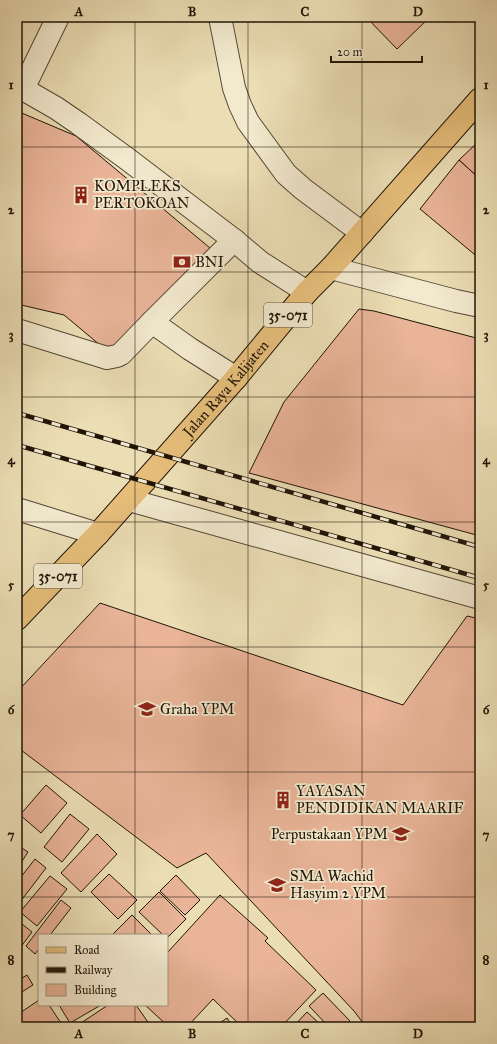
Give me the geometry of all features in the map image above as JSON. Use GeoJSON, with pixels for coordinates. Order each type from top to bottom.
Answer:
{"type":"FeatureCollection","features":[{"type":"Feature","properties":{"kind":"main road","name":"Jalan Raya Kalijaten"},"geometry":{"type":"LineString","coordinates":[[98,534],[236,378],[307,292],[331,268],[480,99]]}},
{"type":"Feature","properties":{"kind":"main road","name":"35-071"},"geometry":{"type":"LineString","coordinates":[[17,619],[98,534]]}},
{"type":"Feature","properties":{"kind":"street"},"geometry":{"type":"LineString","coordinates":[[58,17],[20,88],[56,108],[78,123],[234,240],[260,262],[307,292]]}},
{"type":"Feature","properties":{"kind":"street"},"geometry":{"type":"LineString","coordinates":[[220,17],[234,88],[248,122],[286,174],[303,189],[362,233]]}},
{"type":"Feature","properties":{"kind":"street"},"geometry":{"type":"LineString","coordinates":[[17,330],[107,358],[112,358],[121,354],[234,240]]}},
{"type":"Feature","properties":{"kind":"street"},"geometry":{"type":"LineString","coordinates":[[331,268],[480,306]]}},
{"type":"Feature","properties":{"kind":"street"},"geometry":{"type":"LineString","coordinates":[[152,322],[190,349],[236,378]]}},
{"type":"Feature","properties":{"kind":"street"},"geometry":{"type":"LineString","coordinates":[[129,500],[480,598]]}},
{"type":"Feature","properties":{"kind":"street"},"geometry":{"type":"LineString","coordinates":[[17,510],[98,534]]}},
{"type":"Feature","properties":{"kind":"building"},"geometry":{"type":"Polygon","coordinates":[[[366,17],[430,17],[397,49],[366,17]]]}},
{"type":"Feature","properties":{"kind":"building","name":"KOMPLEKS PERTOKOAN"},"geometry":{"type":"Polygon","coordinates":[[[17,111],[76,136],[216,253],[112,355],[64,315],[17,304],[17,111]]]}},
{"type":"Feature","properties":{"kind":"building"},"geometry":{"type":"Polygon","coordinates":[[[480,140],[480,179],[459,160],[480,140]]]}},
{"type":"Feature","properties":{"kind":"building"},"geometry":{"type":"Polygon","coordinates":[[[459,160],[480,179],[480,259],[420,209],[459,160]]]}},
{"type":"Feature","properties":{"kind":"building"},"geometry":{"type":"Polygon","coordinates":[[[359,309],[374,311],[480,339],[480,536],[249,473],[284,402],[359,309]]]}},
{"type":"Feature","properties":{"kind":"building","name":"YAYASAN PENDIDIKAN MAARIF"},"geometry":{"type":"Polygon","coordinates":[[[100,603],[403,705],[467,616],[480,619],[480,1027],[366,1027],[354,1011],[206,853],[177,868],[17,747],[17,692],[100,603]]]}},
{"type":"Feature","properties":{"kind":"building"},"geometry":{"type":"Polygon","coordinates":[[[46,785],[67,803],[41,833],[20,815],[46,785]]]}},
{"type":"Feature","properties":{"kind":"building"},"geometry":{"type":"Polygon","coordinates":[[[70,814],[89,829],[62,862],[44,847],[70,814]]]}},
{"type":"Feature","properties":{"kind":"building"},"geometry":{"type":"Polygon","coordinates":[[[97,834],[117,854],[81,892],[61,873],[97,834]]]}},
{"type":"Feature","properties":{"kind":"building"},"geometry":{"type":"Polygon","coordinates":[[[17,845],[28,852],[17,869],[17,845]]]}},
{"type":"Feature","properties":{"kind":"building"},"geometry":{"type":"Polygon","coordinates":[[[35,859],[46,868],[17,906],[17,882],[35,859]]]}},
{"type":"Feature","properties":{"kind":"building"},"geometry":{"type":"Polygon","coordinates":[[[109,874],[137,900],[118,919],[91,892],[109,874]]]}},
{"type":"Feature","properties":{"kind":"building"},"geometry":{"type":"Polygon","coordinates":[[[176,875],[200,900],[185,915],[160,891],[176,875]]]}},
{"type":"Feature","properties":{"kind":"building"},"geometry":{"type":"Polygon","coordinates":[[[50,876],[67,889],[37,926],[20,912],[50,876]]]}},
{"type":"Feature","properties":{"kind":"building"},"geometry":{"type":"Polygon","coordinates":[[[159,892],[186,919],[168,937],[168,934],[162,934],[139,912],[159,892]]]}},
{"type":"Feature","properties":{"kind":"building"},"geometry":{"type":"Polygon","coordinates":[[[220,895],[268,938],[265,941],[316,990],[281,1027],[242,1027],[213,999],[187,1027],[169,1027],[146,1006],[168,1006],[168,952],[220,895]]]}},
{"type":"Feature","properties":{"kind":"building"},"geometry":{"type":"Polygon","coordinates":[[[61,900],[71,908],[51,934],[38,934],[38,950],[35,954],[26,946],[61,900]]]}},
{"type":"Feature","properties":{"kind":"building"},"geometry":{"type":"Polygon","coordinates":[[[132,915],[151,934],[113,934],[132,915]]]}},
{"type":"Feature","properties":{"kind":"building"},"geometry":{"type":"Polygon","coordinates":[[[17,920],[32,932],[20,948],[17,946],[17,920]]]}},
{"type":"Feature","properties":{"kind":"building"},"geometry":{"type":"Polygon","coordinates":[[[27,975],[33,985],[17,995],[17,981],[27,975]]]}},
{"type":"Feature","properties":{"kind":"building"},"geometry":{"type":"Polygon","coordinates":[[[323,993],[350,1021],[344,1027],[329,1027],[309,1006],[323,993]]]}},
{"type":"Feature","properties":{"kind":"building"},"geometry":{"type":"Polygon","coordinates":[[[38,1001],[38,1006],[50,1006],[61,1023],[54,1027],[17,1027],[17,1015],[38,1001]]]}},
{"type":"Feature","properties":{"kind":"building"},"geometry":{"type":"Polygon","coordinates":[[[60,1006],[99,1006],[70,1023],[60,1006]]]}},
{"type":"Feature","properties":{"kind":"building"},"geometry":{"type":"Polygon","coordinates":[[[106,1006],[137,1006],[150,1025],[147,1027],[75,1027],[106,1006]]]}},
{"type":"Feature","properties":{"kind":"building"},"geometry":{"type":"Polygon","coordinates":[[[307,1012],[323,1027],[293,1027],[307,1012]]]}},
{"type":"Feature","properties":{"kind":"building"},"geometry":{"type":"Polygon","coordinates":[[[227,1018],[233,1027],[214,1027],[227,1018]]]}},
{"type":"Feature","properties":{"kind":"railway"},"geometry":{"type":"LineString","coordinates":[[17,413],[480,547]]}},
{"type":"Feature","properties":{"kind":"railway"},"geometry":{"type":"LineString","coordinates":[[17,445],[480,578]]}},
{"type":"Feature","properties":{"kind":"place","name":"KOMPLEKS PERTOKOAN"},"geometry":{"type":"Point","coordinates":[81,195]}},
{"type":"Feature","properties":{"kind":"place","name":"BNI"},"geometry":{"type":"Point","coordinates":[182,262]}},
{"type":"Feature","properties":{"kind":"place","name":"Graha YPM"},"geometry":{"type":"Point","coordinates":[147,709]}},
{"type":"Feature","properties":{"kind":"place","name":"YAYASAN PENDIDIKAN MAARIF"},"geometry":{"type":"Point","coordinates":[283,800]}},
{"type":"Feature","properties":{"kind":"place","name":"Perpustakaan YPM"},"geometry":{"type":"Point","coordinates":[401,834]}},
{"type":"Feature","properties":{"kind":"place","name":"SMA Wachid Hasyim 2 YPM"},"geometry":{"type":"Point","coordinates":[277,885]}}]}
